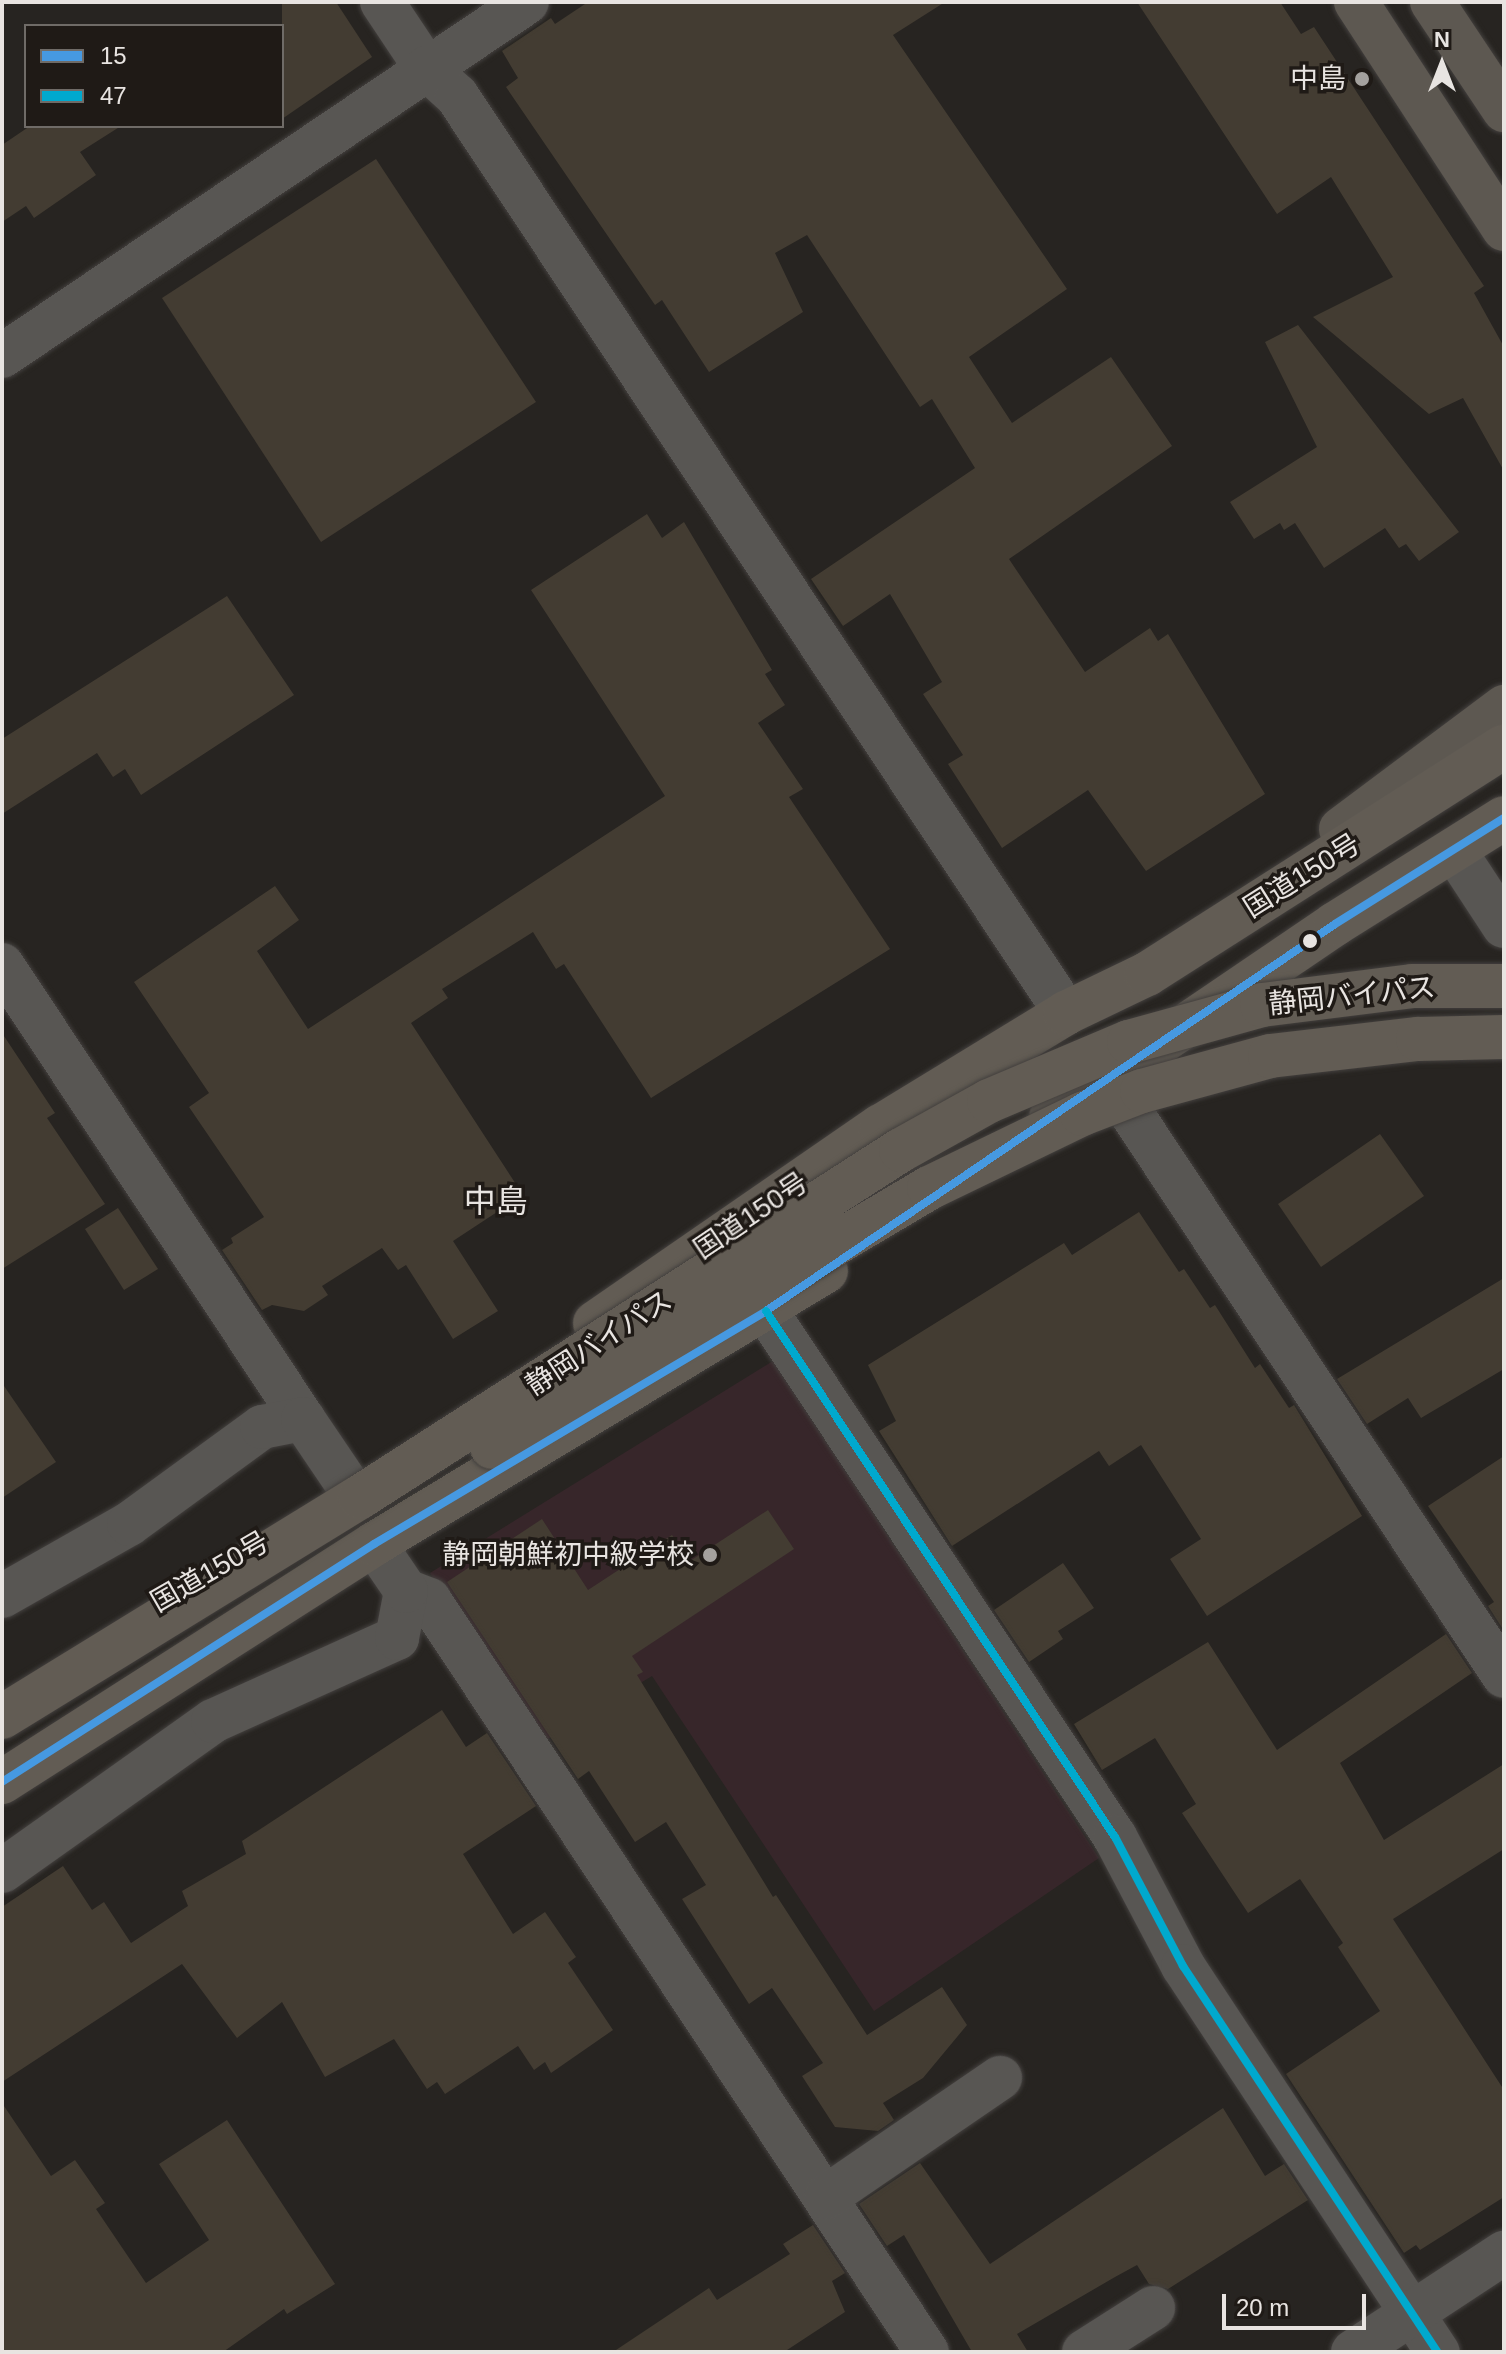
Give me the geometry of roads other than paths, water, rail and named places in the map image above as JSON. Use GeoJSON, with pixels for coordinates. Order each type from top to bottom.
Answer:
{"type":"FeatureCollection","features":[{"type":"Feature","properties":{"kind":"highway","name":"国道150号"},"geometry":{"type":"LineString","coordinates":[[2,1691],[351,1490],[881,1126],[1066,1013],[1147,974],[1504,747]]}},
{"type":"Feature","properties":{"kind":"highway","name":"国道150号"},"geometry":{"type":"LineString","coordinates":[[2,1782],[374,1544],[766,1311],[1108,1078],[1504,818]]}},
{"type":"Feature","properties":{"kind":"highway","name":"静岡バイパス"},"geometry":{"type":"LineString","coordinates":[[2,1717],[360,1497],[901,1150],[989,1101],[1129,1042],[1262,1005],[1412,986],[1504,986]]}},
{"type":"Feature","properties":{"kind":"highway","name":"静岡バイパス"},"geometry":{"type":"LineString","coordinates":[[2,1748],[701,1321],[929,1188],[1082,1114],[1142,1091],[1270,1056],[1387,1041],[1504,1037]]}},
{"type":"Feature","properties":{"kind":"main road"},"geometry":{"type":"LineString","coordinates":[[1356,2],[1504,229]]}},
{"type":"Feature","properties":{"kind":"main road"},"geometry":{"type":"LineString","coordinates":[[1432,2],[1504,110]]}},
{"type":"Feature","properties":{"kind":"main road"},"geometry":{"type":"LineString","coordinates":[[1147,974],[1504,707]]}},
{"type":"Feature","properties":{"kind":"street"},"geometry":{"type":"LineString","coordinates":[[382,2],[426,68],[457,96],[1066,1013]]}},
{"type":"Feature","properties":{"kind":"street"},"geometry":{"type":"LineString","coordinates":[[2,356],[527,2]]}},
{"type":"Feature","properties":{"kind":"street"},"geometry":{"type":"LineString","coordinates":[[1454,850],[1504,926]]}},
{"type":"Feature","properties":{"kind":"street"},"geometry":{"type":"LineString","coordinates":[[2,965],[351,1490]]}},
{"type":"Feature","properties":{"kind":"street"},"geometry":{"type":"LineString","coordinates":[[1108,1078],[1504,1676]]}},
{"type":"Feature","properties":{"kind":"street"},"geometry":{"type":"LineString","coordinates":[[766,1311],[1115,1837],[1183,1966],[1438,2352]]}},
{"type":"Feature","properties":{"kind":"street"},"geometry":{"type":"LineString","coordinates":[[2,1596],[129,1524],[242,1438],[303,1419]]}},
{"type":"Feature","properties":{"kind":"street"},"geometry":{"type":"LineString","coordinates":[[374,1544],[406,1591],[429,1600],[927,2352]]}},
{"type":"Feature","properties":{"kind":"street"},"geometry":{"type":"LineString","coordinates":[[2,1871],[213,1721],[397,1638],[406,1591]]}},
{"type":"Feature","properties":{"kind":"street"},"geometry":{"type":"LineString","coordinates":[[826,2197],[1000,2078]]}},
{"type":"Feature","properties":{"kind":"street"},"geometry":{"type":"LineString","coordinates":[[1353,2352],[1504,2253]]}},
{"type":"Feature","properties":{"kind":"street"},"geometry":{"type":"LineString","coordinates":[[1084,2352],[1153,2308]]}},
{"type":"Feature","properties":{"kind":"place","name":"中島"},"geometry":{"type":"Point","coordinates":[1362,79]}},
{"type":"Feature","properties":{"kind":"place","name":"静岡朝鮮初中級学校"},"geometry":{"type":"Point","coordinates":[710,1555]}},
{"type":"Feature","properties":{"kind":"district","name":"中島"},"geometry":{"type":"Point","coordinates":[496,1201]}}]}
